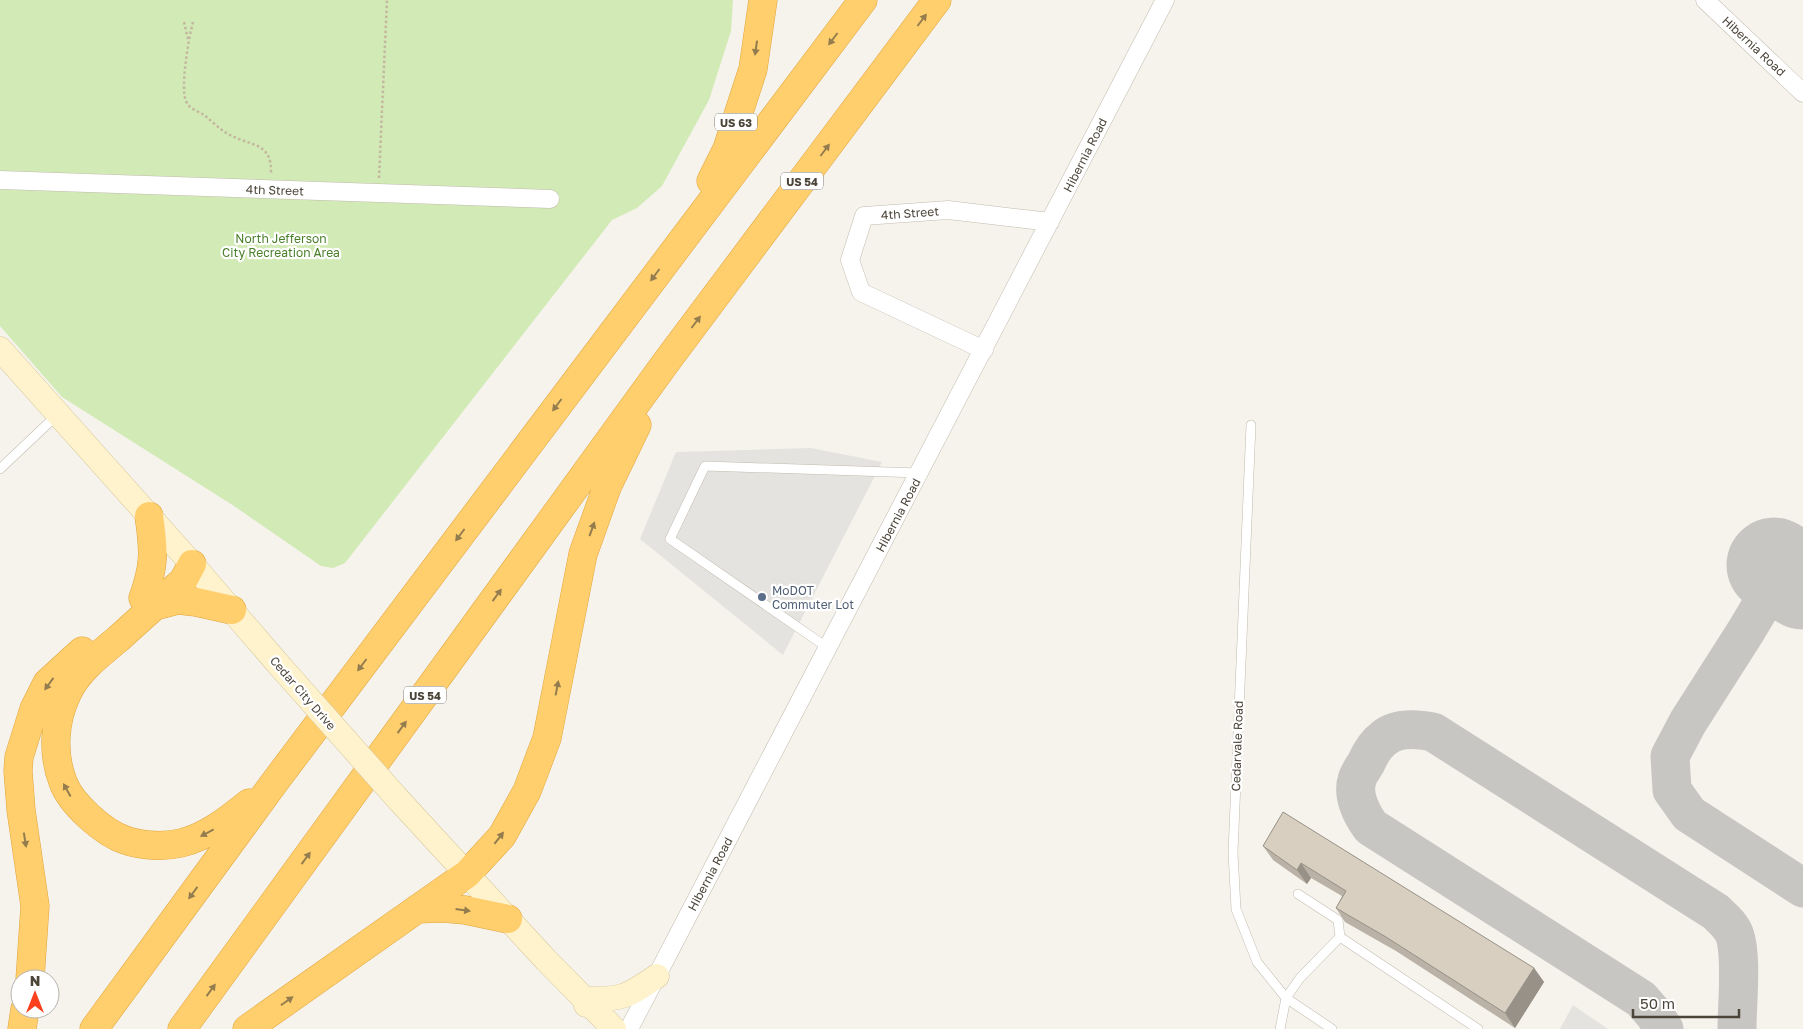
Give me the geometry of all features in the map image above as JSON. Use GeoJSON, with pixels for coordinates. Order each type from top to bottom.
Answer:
{"type":"FeatureCollection","features":[{"type":"Feature","properties":{"kind":"highway","name":"US 63"},"geometry":{"type":"LineString","coordinates":[[684,236],[727,148],[754,69],[763,0]]}},
{"type":"Feature","properties":{"kind":"highway"},"geometry":{"type":"LineString","coordinates":[[94,1029],[274,783],[863,0]]}},
{"type":"Feature","properties":{"kind":"highway","name":"US 54"},"geometry":{"type":"LineString","coordinates":[[182,1029],[667,361],[936,0]]}},
{"type":"Feature","properties":{"kind":"highway"},"geometry":{"type":"LineString","coordinates":[[247,1029],[467,874],[502,836],[527,791],[547,738],[583,554],[607,487],[667,361]]}},
{"type":"Feature","properties":{"kind":"highway"},"geometry":{"type":"LineString","coordinates":[[149,516],[153,562],[149,602],[83,669],[67,692],[58,717],[56,744],[57,761],[63,783],[73,801],[95,822],[123,839],[134,843],[156,845],[181,843],[206,834],[232,817],[274,783]]}},
{"type":"Feature","properties":{"kind":"highway"},"geometry":{"type":"LineString","coordinates":[[31,969],[35,906],[21,810],[18,771],[19,757],[34,709],[47,684],[73,658],[149,602],[183,581],[192,564]]}},
{"type":"Feature","properties":{"kind":"highway"},"geometry":{"type":"LineString","coordinates":[[149,602],[178,600],[232,610]]}},
{"type":"Feature","properties":{"kind":"highway"},"geometry":{"type":"LineString","coordinates":[[417,910],[443,908],[465,910],[508,919]]}},
{"type":"Feature","properties":{"kind":"street","name":"Hibernia Road"},"geometry":{"type":"LineString","coordinates":[[629,1029],[1165,0]]}},
{"type":"Feature","properties":{"kind":"street","name":"Hibernia Road"},"geometry":{"type":"LineString","coordinates":[[1705,0],[1803,93]]}},
{"type":"Feature","properties":{"kind":"street","name":"4th Street"},"geometry":{"type":"LineString","coordinates":[[0,180],[550,199]]}},
{"type":"Feature","properties":{"kind":"street","name":"4th Street"},"geometry":{"type":"LineString","coordinates":[[984,350],[861,292],[850,260],[864,216],[948,210],[1050,222]]}},
{"type":"Feature","properties":{"kind":"street","name":"Cedar City Drive"},"geometry":{"type":"LineString","coordinates":[[0,349],[397,798],[508,919],[614,1029]]}},
{"type":"Feature","properties":{"kind":"street"},"geometry":{"type":"LineString","coordinates":[[591,1029],[584,999],[611,1000],[618,998],[632,993],[657,976]]}},
{"type":"Feature","properties":{"kind":"lane"},"geometry":{"type":"LineString","coordinates":[[0,469],[58,414]]}},
{"type":"Feature","properties":{"kind":"lane","name":"Cedarvale Road"},"geometry":{"type":"LineString","coordinates":[[1251,425],[1233,853],[1236,909],[1258,962],[1286,998],[1332,1029]]}},
{"type":"Feature","properties":{"kind":"lane"},"geometry":{"type":"LineString","coordinates":[[828,648],[670,539],[705,466],[919,473]]}},
{"type":"Feature","properties":{"kind":"lane"},"geometry":{"type":"LineString","coordinates":[[1298,894],[1338,920],[1340,937],[1467,1026],[1478,1029]]}},
{"type":"Feature","properties":{"kind":"lane"},"geometry":{"type":"LineString","coordinates":[[1280,1029],[1286,998],[1300,978],[1340,937]]}},
{"type":"Feature","properties":{"kind":"path"},"geometry":{"type":"LineString","coordinates":[[378,194],[387,0]]}},
{"type":"Feature","properties":{"kind":"path"},"geometry":{"type":"LineString","coordinates":[[184,22],[188,40]]}},
{"type":"Feature","properties":{"kind":"path"},"geometry":{"type":"LineString","coordinates":[[193,22],[188,40],[186,101],[190,107],[203,114],[232,136],[260,146],[266,152],[271,166],[270,190]]}},
{"type":"Feature","properties":{"kind":"green space","name":"North Jefferson City Recreation Area"},"geometry":{"type":"Polygon","coordinates":[[[0,0],[733,0],[731,31],[709,100],[662,186],[637,208],[612,220],[345,563],[333,568],[321,566],[234,506],[62,397],[0,326],[0,0]]]}},
{"type":"Feature","properties":{"kind":"shaded area","name":"MoDOT Commuter Lot"},"geometry":{"type":"Polygon","coordinates":[[[811,448],[882,462],[783,655],[640,539],[676,452],[811,448]]]}},
{"type":"Feature","properties":{"kind":"shaded area"},"geometry":{"type":"Polygon","coordinates":[[[1573,1005],[1608,1029],[1560,1029],[1573,1005]]]}},
{"type":"Feature","properties":{"kind":"building"},"geometry":{"type":"Polygon","coordinates":[[[1283,812],[1534,968],[1505,1013],[1386,937],[1336,908],[1346,891],[1301,863],[1297,870],[1263,846],[1283,812]]]}},
{"type":"Feature","properties":{"kind":"taxiway"},"geometry":{"type":"LineString","coordinates":[[1783,569],[1688,722],[1670,756],[1672,790],[1689,814],[1803,888]]}},
{"type":"Feature","properties":{"kind":"taxiway"},"geometry":{"type":"LineString","coordinates":[[1664,1029],[1641,999],[1371,827],[1359,805],[1356,786],[1359,774],[1381,740],[1389,734],[1401,730],[1433,732],[1716,912],[1732,929],[1737,945],[1739,969],[1737,1029]]}},
{"type":"Feature","properties":{"kind":"runway"},"geometry":{"type":"LineString","coordinates":[[1774,565],[1803,582]]}},
{"type":"Feature","properties":{"kind":"place","name":"MoDOT Commuter Lot"},"geometry":{"type":"Point","coordinates":[762,597]}}]}
